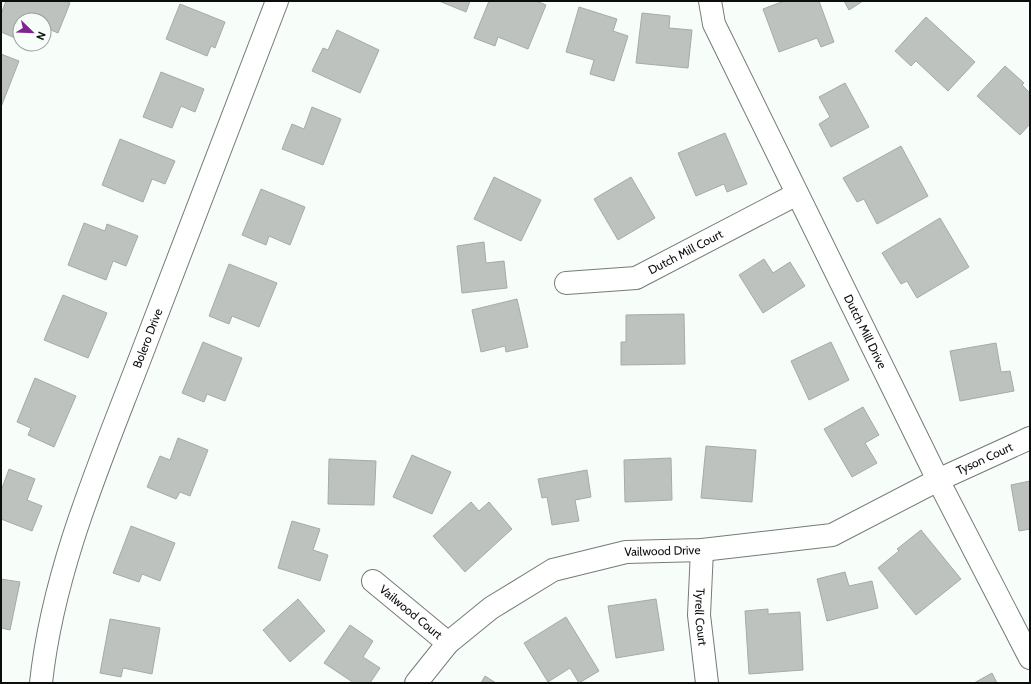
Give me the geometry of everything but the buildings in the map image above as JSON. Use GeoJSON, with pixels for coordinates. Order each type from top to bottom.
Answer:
{"type":"FeatureCollection","features":[{"type":"Feature","properties":{"kind":"street","name":"Bolero Drive"},"geometry":{"type":"LineString","coordinates":[[41,683],[45,651],[68,551],[107,444],[277,1]]}},
{"type":"Feature","properties":{"kind":"street","name":"Dutch Mill Drive"},"geometry":{"type":"LineString","coordinates":[[710,1],[714,24],[938,480],[1030,658]]}},
{"type":"Feature","properties":{"kind":"street","name":"Dutch Mill Court"},"geometry":{"type":"LineString","coordinates":[[566,283],[636,278],[797,194]]}},
{"type":"Feature","properties":{"kind":"street","name":"Tyson Court"},"geometry":{"type":"LineString","coordinates":[[938,480],[1030,438]]}},
{"type":"Feature","properties":{"kind":"street","name":"Vailwood Drive"},"geometry":{"type":"LineString","coordinates":[[416,683],[448,643],[491,608],[553,570],[626,552],[702,550],[832,535],[938,480]]}},
{"type":"Feature","properties":{"kind":"street","name":"Tyrell Court"},"geometry":{"type":"LineString","coordinates":[[702,550],[699,615],[707,683]]}},
{"type":"Feature","properties":{"kind":"street","name":"Vailwood Court"},"geometry":{"type":"LineString","coordinates":[[373,581],[448,643]]}}]}
